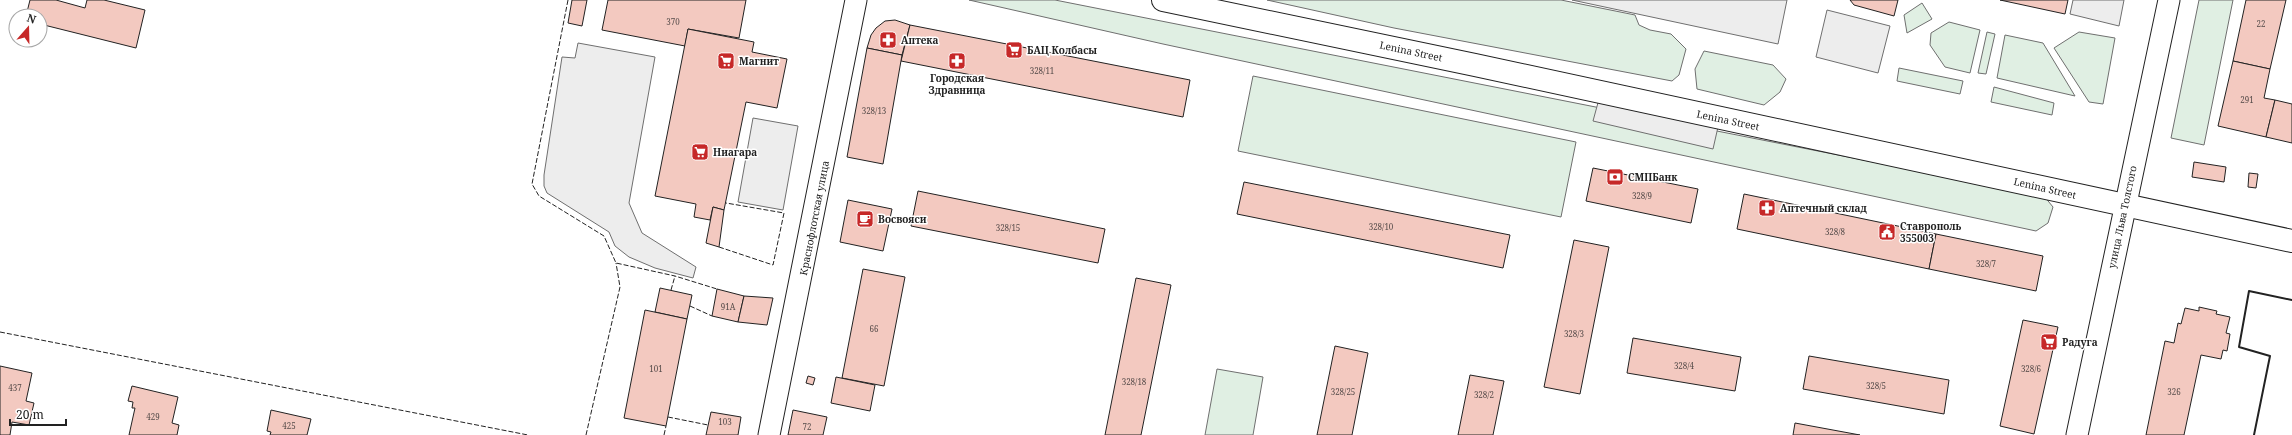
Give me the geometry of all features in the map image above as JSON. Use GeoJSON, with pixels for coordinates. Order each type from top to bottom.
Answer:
{"type":"FeatureCollection","features":[{"type":"Feature","properties":{"kind":"main road","name":"Lenina Street"},"geometry":{"type":"LineString","coordinates":[[1163,0],[1930,162],[2292,242]]}},
{"type":"Feature","properties":{"kind":"street","name":"Краснофлотская улица"},"geometry":{"type":"LineString","coordinates":[[769,435],[856,0]]}},
{"type":"Feature","properties":{"kind":"street","name":"улица Льва Толстого"},"geometry":{"type":"LineString","coordinates":[[2077,435],[2124,206],[2169,0]]}},
{"type":"Feature","properties":{"kind":"green space"},"geometry":{"type":"Polygon","coordinates":[[[969,0],[1055,0],[2030,193],[2044,196],[2053,207],[2048,223],[2036,231],[1163,44],[969,0]]]}},
{"type":"Feature","properties":{"kind":"green space"},"geometry":{"type":"Polygon","coordinates":[[[1267,0],[1561,0],[1635,15],[1639,25],[1650,30],[1671,34],[1686,49],[1679,75],[1672,81],[1394,28],[1267,0]]]}},
{"type":"Feature","properties":{"kind":"green space"},"geometry":{"type":"Polygon","coordinates":[[[2199,0],[2233,0],[2204,145],[2171,138],[2199,0]]]}},
{"type":"Feature","properties":{"kind":"green space"},"geometry":{"type":"Polygon","coordinates":[[[1922,3],[1932,19],[1907,33],[1904,15],[1922,3]]]}},
{"type":"Feature","properties":{"kind":"green space"},"geometry":{"type":"Polygon","coordinates":[[[1949,22],[1980,30],[1970,73],[1945,67],[1930,45],[1931,33],[1949,22]]]}},
{"type":"Feature","properties":{"kind":"green space"},"geometry":{"type":"Polygon","coordinates":[[[1987,32],[1995,34],[1986,74],[1978,73],[1987,32]]]}},
{"type":"Feature","properties":{"kind":"green space"},"geometry":{"type":"Polygon","coordinates":[[[2079,32],[2115,38],[2103,104],[2089,102],[2054,48],[2079,32]]]}},
{"type":"Feature","properties":{"kind":"green space"},"geometry":{"type":"Polygon","coordinates":[[[2005,35],[2043,43],[2075,96],[1997,78],[2005,35]]]}},
{"type":"Feature","properties":{"kind":"green space"},"geometry":{"type":"Polygon","coordinates":[[[1704,51],[1773,65],[1786,79],[1780,92],[1764,105],[1697,89],[1695,69],[1704,51]]]}},
{"type":"Feature","properties":{"kind":"green space"},"geometry":{"type":"Polygon","coordinates":[[[1899,68],[1963,81],[1960,94],[1897,81],[1899,68]]]}},
{"type":"Feature","properties":{"kind":"green space"},"geometry":{"type":"Polygon","coordinates":[[[1253,76],[1576,142],[1561,217],[1238,151],[1253,76]]]}},
{"type":"Feature","properties":{"kind":"green space"},"geometry":{"type":"Polygon","coordinates":[[[1994,87],[2054,103],[2052,115],[1991,102],[1994,87]]]}},
{"type":"Feature","properties":{"kind":"green space"},"geometry":{"type":"Polygon","coordinates":[[[1217,369],[1263,377],[1253,435],[1205,435],[1217,369]]]}},
{"type":"Feature","properties":{"kind":"shaded area"},"geometry":{"type":"Polygon","coordinates":[[[1572,0],[1787,0],[1778,44],[1572,0]]]}},
{"type":"Feature","properties":{"kind":"shaded area"},"geometry":{"type":"Polygon","coordinates":[[[2073,0],[2124,0],[2119,26],[2070,14],[2073,0]]]}},
{"type":"Feature","properties":{"kind":"shaded area"},"geometry":{"type":"Polygon","coordinates":[[[1827,10],[1890,26],[1878,73],[1816,57],[1827,10]]]}},
{"type":"Feature","properties":{"kind":"shaded area"},"geometry":{"type":"Polygon","coordinates":[[[578,43],[655,57],[629,203],[642,233],[696,267],[693,278],[655,268],[629,257],[615,246],[609,232],[547,193],[544,186],[544,175],[562,57],[575,58],[578,43]]]}},
{"type":"Feature","properties":{"kind":"shaded area"},"geometry":{"type":"Polygon","coordinates":[[[1599,99],[1718,127],[1713,149],[1593,121],[1599,99]]]}},
{"type":"Feature","properties":{"kind":"shaded area"},"geometry":{"type":"Polygon","coordinates":[[[753,118],[798,126],[783,210],[738,202],[753,118]]]}},
{"type":"Feature","properties":{"kind":"building"},"geometry":{"type":"Polygon","coordinates":[[[30,0],[56,0],[85,8],[87,0],[104,0],[145,10],[136,48],[48,26],[48,8],[28,8],[30,0]]]}},
{"type":"Feature","properties":{"kind":"building"},"geometry":{"type":"Polygon","coordinates":[[[572,0],[587,0],[582,26],[568,23],[572,0]]]}},
{"type":"Feature","properties":{"kind":"building"},"geometry":{"type":"Polygon","coordinates":[[[608,0],[746,0],[739,38],[688,29],[685,46],[602,30],[608,0]]]}},
{"type":"Feature","properties":{"kind":"building"},"geometry":{"type":"Polygon","coordinates":[[[1850,0],[1898,0],[1894,16],[1854,5],[1850,0]]]}},
{"type":"Feature","properties":{"kind":"building"},"geometry":{"type":"Polygon","coordinates":[[[2000,0],[2068,0],[2065,14],[2000,0]]]}},
{"type":"Feature","properties":{"kind":"building"},"geometry":{"type":"Polygon","coordinates":[[[2246,0],[2286,0],[2270,69],[2233,61],[2246,0]]]}},
{"type":"Feature","properties":{"kind":"building"},"geometry":{"type":"Polygon","coordinates":[[[895,20],[910,25],[902,55],[867,48],[871,35],[876,28],[885,21],[895,20]]]}},
{"type":"Feature","properties":{"kind":"building"},"geometry":{"type":"Polygon","coordinates":[[[910,25],[1190,80],[1183,117],[901,61],[910,25]]]}},
{"type":"Feature","properties":{"kind":"building","name":"Ниагара"},"geometry":{"type":"Polygon","coordinates":[[[688,29],[754,42],[752,52],[787,59],[777,108],[746,102],[724,210],[713,207],[710,220],[694,217],[696,204],[655,196],[688,29]]]}},
{"type":"Feature","properties":{"kind":"building"},"geometry":{"type":"Polygon","coordinates":[[[867,48],[902,55],[883,164],[847,157],[867,48]]]}},
{"type":"Feature","properties":{"kind":"building"},"geometry":{"type":"Polygon","coordinates":[[[2233,61],[2270,69],[2264,98],[2275,100],[2266,137],[2218,126],[2233,61]]]}},
{"type":"Feature","properties":{"kind":"building"},"geometry":{"type":"Polygon","coordinates":[[[2275,100],[2292,104],[2292,143],[2266,137],[2275,100]]]}},
{"type":"Feature","properties":{"kind":"building"},"geometry":{"type":"Polygon","coordinates":[[[2194,162],[2226,167],[2224,182],[2192,177],[2194,162]]]}},
{"type":"Feature","properties":{"kind":"building"},"geometry":{"type":"Polygon","coordinates":[[[1593,168],[1698,189],[1691,223],[1586,201],[1593,168]]]}},
{"type":"Feature","properties":{"kind":"building"},"geometry":{"type":"Polygon","coordinates":[[[2249,173],[2258,174],[2256,188],[2248,187],[2249,173]]]}},
{"type":"Feature","properties":{"kind":"building"},"geometry":{"type":"Polygon","coordinates":[[[1244,182],[1510,235],[1503,268],[1237,214],[1244,182]]]}},
{"type":"Feature","properties":{"kind":"building"},"geometry":{"type":"Polygon","coordinates":[[[918,191],[1105,229],[1098,263],[911,226],[918,191]]]}},
{"type":"Feature","properties":{"kind":"building"},"geometry":{"type":"Polygon","coordinates":[[[1744,194],[1936,234],[1929,269],[1737,229],[1744,194]]]}},
{"type":"Feature","properties":{"kind":"building"},"geometry":{"type":"Polygon","coordinates":[[[848,200],[892,209],[883,251],[840,242],[848,200]]]}},
{"type":"Feature","properties":{"kind":"building"},"geometry":{"type":"Polygon","coordinates":[[[713,207],[724,210],[719,247],[706,243],[713,207]]]}},
{"type":"Feature","properties":{"kind":"building"},"geometry":{"type":"Polygon","coordinates":[[[1936,234],[2043,256],[2036,291],[1929,269],[1936,234]]]}},
{"type":"Feature","properties":{"kind":"building"},"geometry":{"type":"Polygon","coordinates":[[[1574,240],[1609,247],[1580,394],[1544,387],[1574,240]]]}},
{"type":"Feature","properties":{"kind":"building"},"geometry":{"type":"Polygon","coordinates":[[[863,269],[905,277],[884,386],[842,378],[863,269]]]}},
{"type":"Feature","properties":{"kind":"building"},"geometry":{"type":"Polygon","coordinates":[[[1136,278],[1171,285],[1141,435],[1105,435],[1136,278]]]}},
{"type":"Feature","properties":{"kind":"building"},"geometry":{"type":"Polygon","coordinates":[[[660,288],[692,295],[687,319],[655,312],[660,288]]]}},
{"type":"Feature","properties":{"kind":"building"},"geometry":{"type":"Polygon","coordinates":[[[717,289],[744,296],[738,322],[712,316],[717,289]]]}},
{"type":"Feature","properties":{"kind":"building"},"geometry":{"type":"Polygon","coordinates":[[[744,296],[773,298],[767,325],[738,322],[744,296]]]}},
{"type":"Feature","properties":{"kind":"building"},"geometry":{"type":"Polygon","coordinates":[[[2199,307],[2217,311],[2216,314],[2230,317],[2226,333],[2230,334],[2227,351],[2223,350],[2221,359],[2201,355],[2184,435],[2146,435],[2165,341],[2174,343],[2178,323],[2181,324],[2185,308],[2199,311],[2199,307]]]}},
{"type":"Feature","properties":{"kind":"building"},"geometry":{"type":"Polygon","coordinates":[[[645,310],[687,319],[666,426],[624,418],[645,310]]]}},
{"type":"Feature","properties":{"kind":"building"},"geometry":{"type":"Polygon","coordinates":[[[2023,320],[2058,327],[2034,434],[2000,426],[2023,320]]]}},
{"type":"Feature","properties":{"kind":"building"},"geometry":{"type":"Polygon","coordinates":[[[1633,338],[1741,357],[1735,391],[1627,373],[1633,338]]]}},
{"type":"Feature","properties":{"kind":"building"},"geometry":{"type":"Polygon","coordinates":[[[1335,346],[1368,353],[1352,435],[1317,435],[1335,346]]]}},
{"type":"Feature","properties":{"kind":"building"},"geometry":{"type":"Polygon","coordinates":[[[1809,356],[1949,380],[1944,414],[1803,389],[1809,356]]]}},
{"type":"Feature","properties":{"kind":"building"},"geometry":{"type":"Polygon","coordinates":[[[0,366],[32,373],[26,401],[34,403],[29,425],[12,422],[10,435],[0,435],[0,366]]]}},
{"type":"Feature","properties":{"kind":"building"},"geometry":{"type":"Polygon","coordinates":[[[1470,375],[1504,381],[1493,435],[1458,435],[1470,375]]]}},
{"type":"Feature","properties":{"kind":"building"},"geometry":{"type":"Polygon","coordinates":[[[808,376],[815,378],[813,385],[806,383],[808,376]]]}},
{"type":"Feature","properties":{"kind":"building"},"geometry":{"type":"Polygon","coordinates":[[[836,377],[875,385],[870,411],[831,403],[836,377]]]}},
{"type":"Feature","properties":{"kind":"building"},"geometry":{"type":"Polygon","coordinates":[[[132,386],[178,397],[172,423],[179,425],[177,435],[129,435],[135,408],[132,408],[133,402],[128,401],[132,386]]]}},
{"type":"Feature","properties":{"kind":"building"},"geometry":{"type":"Polygon","coordinates":[[[271,410],[311,419],[307,435],[270,435],[271,432],[267,431],[271,410]]]}},
{"type":"Feature","properties":{"kind":"building"},"geometry":{"type":"Polygon","coordinates":[[[793,410],[827,417],[823,435],[788,435],[793,410]]]}},
{"type":"Feature","properties":{"kind":"building"},"geometry":{"type":"Polygon","coordinates":[[[711,412],[741,417],[738,435],[706,435],[711,412]]]}},
{"type":"Feature","properties":{"kind":"building"},"geometry":{"type":"Polygon","coordinates":[[[1795,423],[1860,435],[1793,435],[1795,423]]]}},
{"type":"Feature","properties":{"kind":"fence"},"geometry":{"type":"LineString","coordinates":[[568,0],[532,184],[539,196],[604,236],[616,263],[675,276],[717,289]]}},
{"type":"Feature","properties":{"kind":"fence"},"geometry":{"type":"LineString","coordinates":[[719,247],[773,265],[784,213],[726,203]]}},
{"type":"Feature","properties":{"kind":"fence"},"geometry":{"type":"LineString","coordinates":[[586,435],[620,287],[616,263]]}},
{"type":"Feature","properties":{"kind":"fence"},"geometry":{"type":"LineString","coordinates":[[671,290],[675,276]]}},
{"type":"Feature","properties":{"kind":"fence"},"geometry":{"type":"LineString","coordinates":[[690,306],[712,316]]}},
{"type":"Feature","properties":{"kind":"fence"},"geometry":{"type":"LineString","coordinates":[[0,332],[528,435]]}},
{"type":"Feature","properties":{"kind":"fence"},"geometry":{"type":"LineString","coordinates":[[668,417],[708,425]]}},
{"type":"Feature","properties":{"kind":"fence"},"geometry":{"type":"LineString","coordinates":[[664,435],[666,426]]}},
{"type":"Feature","properties":{"kind":"wall"},"geometry":{"type":"LineString","coordinates":[[2254,435],[2270,356],[2239,347],[2249,291],[2292,300]]}},
{"type":"Feature","properties":{"kind":"place","name":"Аптека"},"geometry":{"type":"Point","coordinates":[888,40]}},
{"type":"Feature","properties":{"kind":"place","name":"БАЦ Колбасы"},"geometry":{"type":"Point","coordinates":[1014,50]}},
{"type":"Feature","properties":{"kind":"place","name":"Магнит"},"geometry":{"type":"Point","coordinates":[726,61]}},
{"type":"Feature","properties":{"kind":"place","name":"Городская Здравница"},"geometry":{"type":"Point","coordinates":[957,61]}},
{"type":"Feature","properties":{"kind":"place","name":"Ниагара"},"geometry":{"type":"Point","coordinates":[700,152]}},
{"type":"Feature","properties":{"kind":"place","name":"СМПБанк"},"geometry":{"type":"Point","coordinates":[1615,177]}},
{"type":"Feature","properties":{"kind":"place","name":"Аптечный склад"},"geometry":{"type":"Point","coordinates":[1767,208]}},
{"type":"Feature","properties":{"kind":"place","name":"Восвояси"},"geometry":{"type":"Point","coordinates":[865,219]}},
{"type":"Feature","properties":{"kind":"place","name":"Ставрополь 355003"},"geometry":{"type":"Point","coordinates":[1887,232]}},
{"type":"Feature","properties":{"kind":"place","name":"Радуга"},"geometry":{"type":"Point","coordinates":[2049,342]}}]}
